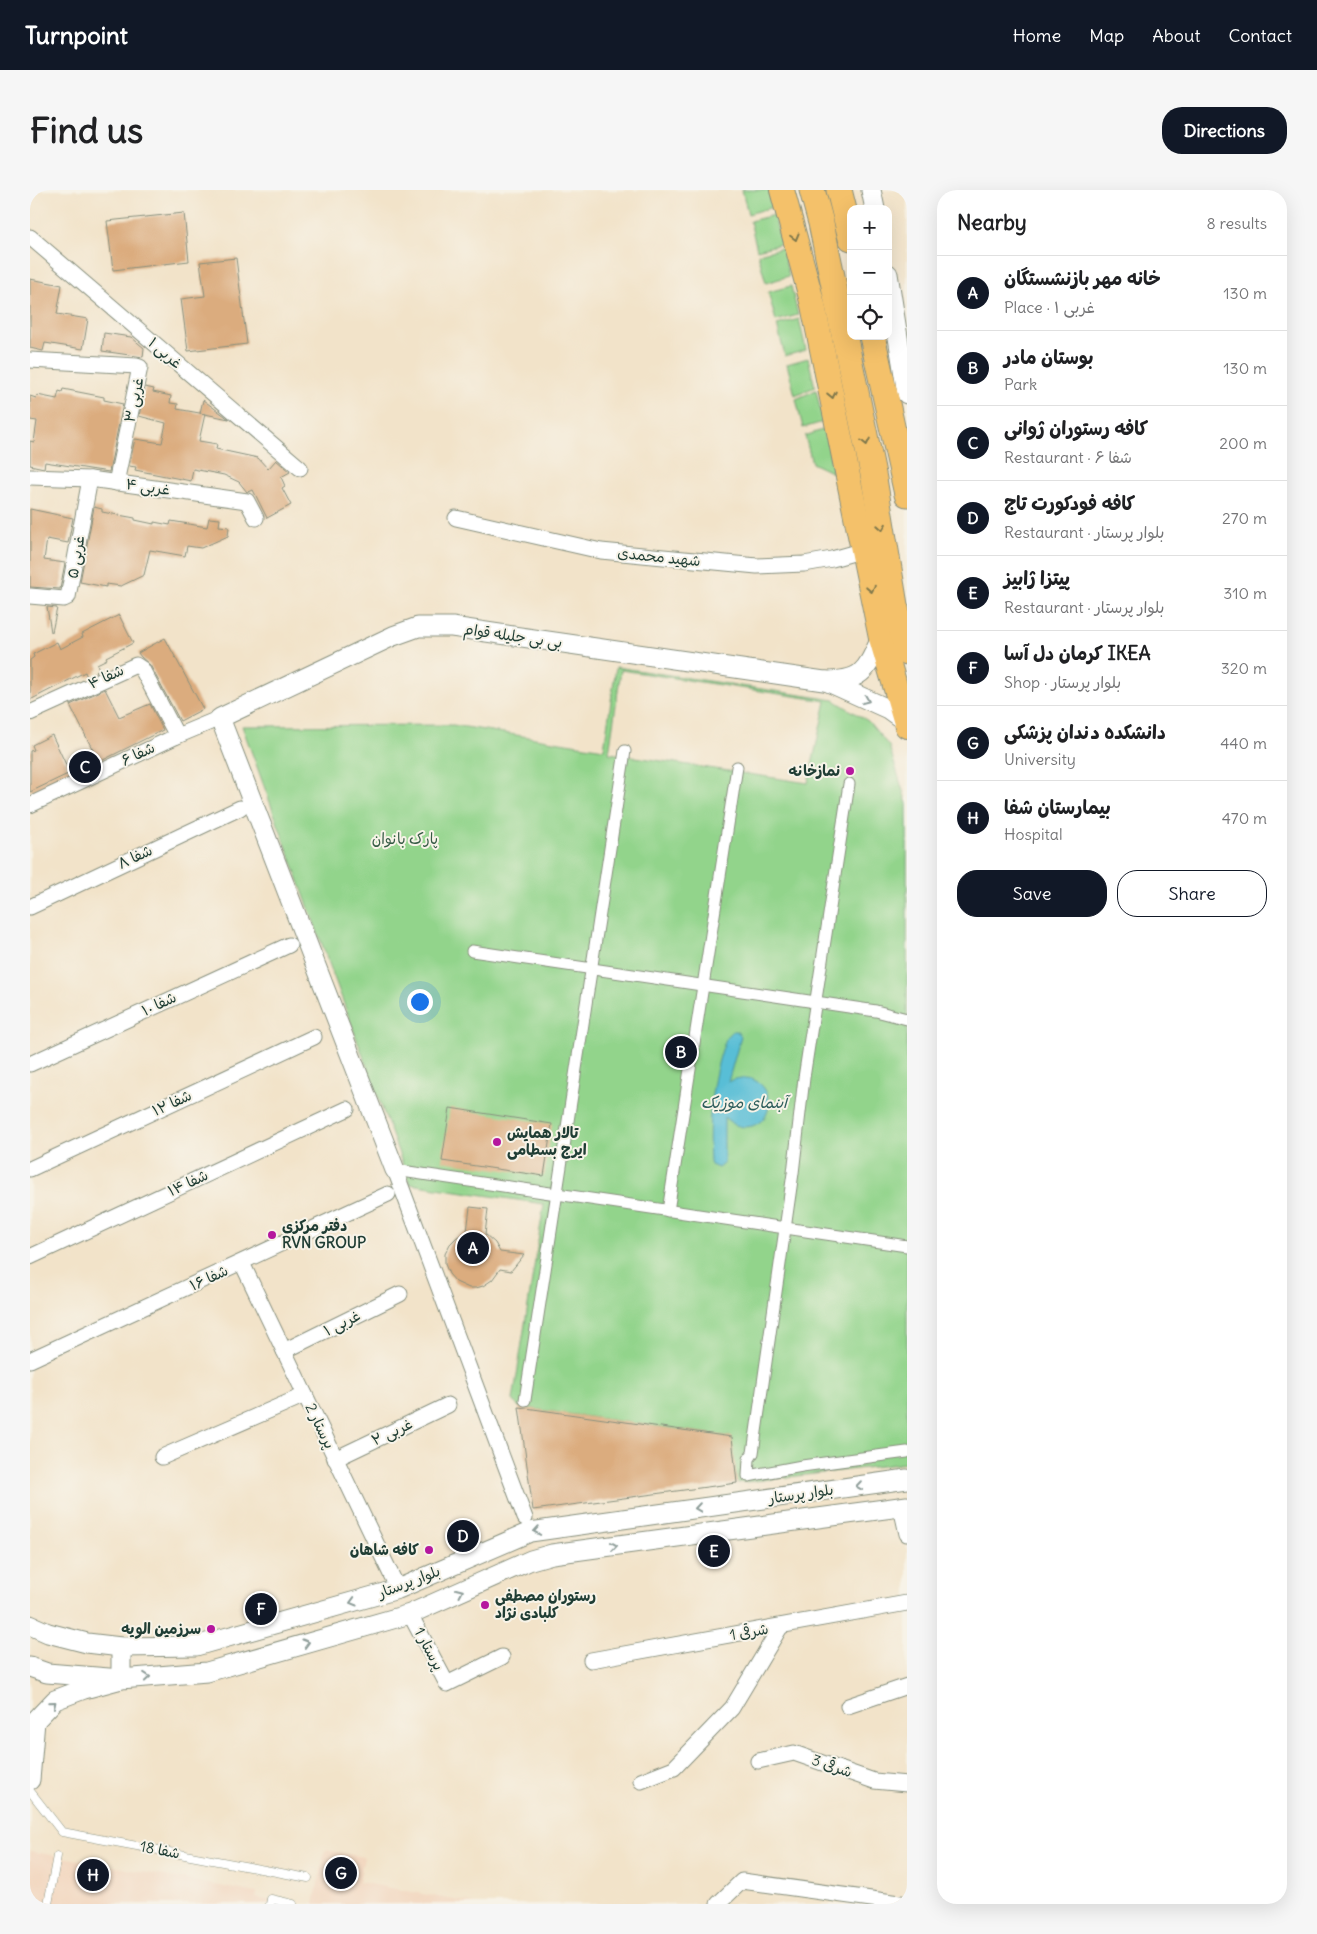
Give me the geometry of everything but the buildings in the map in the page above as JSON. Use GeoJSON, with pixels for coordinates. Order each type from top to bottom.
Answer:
{"type":"FeatureCollection","features":[{"type":"Feature","properties":{"kind":"highway"},"geometry":{"type":"LineString","coordinates":[[812,190],[821,223],[874,479],[895,605],[907,652]]}},
{"type":"Feature","properties":{"kind":"highway"},"geometry":{"type":"LineString","coordinates":[[839,190],[847,224]]}},
{"type":"Feature","properties":{"kind":"highway"},"geometry":{"type":"LineString","coordinates":[[873,340],[906,480]]}},
{"type":"Feature","properties":{"kind":"main road"},"geometry":{"type":"LineString","coordinates":[[782,190],[813,306],[864,550],[880,638],[907,724]]}},
{"type":"Feature","properties":{"kind":"street"},"geometry":{"type":"LineString","coordinates":[[871,190],[874,205]]}},
{"type":"Feature","properties":{"kind":"street","name":"غربی ۱"},"geometry":{"type":"LineString","coordinates":[[30,237],[300,468]]}},
{"type":"Feature","properties":{"kind":"street"},"geometry":{"type":"LineString","coordinates":[[891,295],[907,394]]}},
{"type":"Feature","properties":{"kind":"street","name":"غربی ۳"},"geometry":{"type":"LineString","coordinates":[[30,360],[137,366],[140,368],[116,482]]}},
{"type":"Feature","properties":{"kind":"street","name":"غربی ۴"},"geometry":{"type":"LineString","coordinates":[[30,477],[90,479],[247,501],[256,518]]}},
{"type":"Feature","properties":{"kind":"street","name":"غربی ۵"},"geometry":{"type":"LineString","coordinates":[[30,596],[64,599],[68,597],[90,479]]}},
{"type":"Feature","properties":{"kind":"street","name":"شهید محمدی"},"geometry":{"type":"LineString","coordinates":[[456,518],[601,551],[757,566],[804,564],[864,550]]}},
{"type":"Feature","properties":{"kind":"street","name":"بی بی جلیله قوام"},"geometry":{"type":"LineString","coordinates":[[220,718],[393,636],[418,627],[452,627],[824,681]]}},
{"type":"Feature","properties":{"kind":"street"},"geometry":{"type":"LineString","coordinates":[[824,681],[841,681],[856,676],[868,666],[880,638]]}},
{"type":"Feature","properties":{"kind":"street","name":"شفا ۴"},"geometry":{"type":"LineString","coordinates":[[30,713],[136,665],[142,669],[177,736]]}},
{"type":"Feature","properties":{"kind":"street"},"geometry":{"type":"LineString","coordinates":[[824,681],[888,709],[907,724]]}},
{"type":"Feature","properties":{"kind":"street"},"geometry":{"type":"LineString","coordinates":[[220,718],[395,1170],[525,1518]]}},
{"type":"Feature","properties":{"kind":"street","name":"شفا ۶"},"geometry":{"type":"LineString","coordinates":[[30,804],[220,718]]}},
{"type":"Feature","properties":{"kind":"street"},"geometry":{"type":"LineString","coordinates":[[524,1400],[625,751]]}},
{"type":"Feature","properties":{"kind":"street"},"geometry":{"type":"LineString","coordinates":[[668,1211],[737,767]]}},
{"type":"Feature","properties":{"kind":"street"},"geometry":{"type":"LineString","coordinates":[[849,784],[804,1078],[785,1228],[753,1453],[749,1459],[748,1476],[802,1466],[907,1452]]}},
{"type":"Feature","properties":{"kind":"street","name":"شفا ۸"},"geometry":{"type":"LineString","coordinates":[[30,907],[240,808]]}},
{"type":"Feature","properties":{"kind":"street","name":"شفا ۱۰"},"geometry":{"type":"LineString","coordinates":[[30,1064],[289,945]]}},
{"type":"Feature","properties":{"kind":"street"},"geometry":{"type":"LineString","coordinates":[[472,951],[876,1011],[907,1019]]}},
{"type":"Feature","properties":{"kind":"street","name":"شفا ۱۲"},"geometry":{"type":"LineString","coordinates":[[30,1168],[314,1037]]}},
{"type":"Feature","properties":{"kind":"street","name":"شفا ۱۴"},"geometry":{"type":"LineString","coordinates":[[30,1257],[347,1109]]}},
{"type":"Feature","properties":{"kind":"street"},"geometry":{"type":"LineString","coordinates":[[395,1170],[907,1246]]}},
{"type":"Feature","properties":{"kind":"street","name":"شفا ۱۶"},"geometry":{"type":"LineString","coordinates":[[30,1360],[388,1194]]}},
{"type":"Feature","properties":{"kind":"street","name":"پرستار 2"},"geometry":{"type":"LineString","coordinates":[[242,1263],[398,1589]]}},
{"type":"Feature","properties":{"kind":"street","name":"۱ غربی"},"geometry":{"type":"LineString","coordinates":[[284,1352],[400,1294]]}},
{"type":"Feature","properties":{"kind":"street"},"geometry":{"type":"LineString","coordinates":[[162,1457],[305,1395]]}},
{"type":"Feature","properties":{"kind":"street","name":"۲ غربی"},"geometry":{"type":"LineString","coordinates":[[335,1459],[448,1405]]}},
{"type":"Feature","properties":{"kind":"street","name":"بلوار پرستار"},"geometry":{"type":"LineString","coordinates":[[30,1625],[48,1633],[87,1643],[121,1647],[196,1646],[398,1589],[530,1532],[907,1479]]}},
{"type":"Feature","properties":{"kind":"street"},"geometry":{"type":"LineString","coordinates":[[904,1507],[907,1534]]}},
{"type":"Feature","properties":{"kind":"street","name":"بلوار پرستار"},"geometry":{"type":"LineString","coordinates":[[30,1667],[47,1673],[121,1679],[207,1672],[410,1614],[531,1560],[552,1554],[904,1507]]}},
{"type":"Feature","properties":{"kind":"street","name":"شرقی 1"},"geometry":{"type":"LineString","coordinates":[[591,1660],[907,1603]]}},
{"type":"Feature","properties":{"kind":"street","name":"پرستار 1"},"geometry":{"type":"LineString","coordinates":[[410,1614],[447,1684],[502,1657]]}},
{"type":"Feature","properties":{"kind":"street"},"geometry":{"type":"LineString","coordinates":[[641,1781],[674,1768],[732,1708],[781,1626]]}},
{"type":"Feature","properties":{"kind":"street"},"geometry":{"type":"LineString","coordinates":[[30,1780],[36,1721],[55,1700],[84,1689],[121,1679],[121,1647]]}},
{"type":"Feature","properties":{"kind":"street"},"geometry":{"type":"LineString","coordinates":[[848,1706],[907,1686]]}},
{"type":"Feature","properties":{"kind":"street","name":"شرقی 3"},"geometry":{"type":"LineString","coordinates":[[758,1761],[794,1753],[874,1780],[907,1784]]}},
{"type":"Feature","properties":{"kind":"street"},"geometry":{"type":"LineString","coordinates":[[718,1904],[742,1881],[907,1904]]}},
{"type":"Feature","properties":{"kind":"lane","name":"شفا 18"},"geometry":{"type":"LineString","coordinates":[[30,1791],[62,1832],[308,1878]]}},
{"type":"Feature","properties":{"kind":"lane"},"geometry":{"type":"LineString","coordinates":[[48,1904],[57,1856]]}},
{"type":"Feature","properties":{"kind":"lane"},"geometry":{"type":"LineString","coordinates":[[270,1904],[271,1899],[292,1904]]}},
{"type":"Feature","properties":{"kind":"shaded area"},"geometry":{"type":"Polygon","coordinates":[[[325,1850],[364,1857],[359,1882],[475,1904],[314,1904],[325,1850]]]}},
{"type":"Feature","properties":{"kind":"shaded area"},"geometry":{"type":"Polygon","coordinates":[[[30,1851],[257,1893],[256,1898],[285,1904],[30,1904],[30,1851]]]}},
{"type":"Feature","properties":{"kind":"green space"},"geometry":{"type":"Polygon","coordinates":[[[742,190],[769,190],[773,207],[748,214],[742,190]]]}},
{"type":"Feature","properties":{"kind":"green space"},"geometry":{"type":"Polygon","coordinates":[[[774,215],[781,244],[757,250],[750,221],[774,215]]]}},
{"type":"Feature","properties":{"kind":"green space"},"geometry":{"type":"Polygon","coordinates":[[[782,248],[789,276],[766,283],[758,254],[782,248]]]}},
{"type":"Feature","properties":{"kind":"green space"},"geometry":{"type":"Polygon","coordinates":[[[791,286],[798,315],[776,321],[768,292],[791,286]]]}},
{"type":"Feature","properties":{"kind":"green space"},"geometry":{"type":"Polygon","coordinates":[[[799,319],[806,350],[785,356],[777,325],[799,319]]]}},
{"type":"Feature","properties":{"kind":"green space"},"geometry":{"type":"Polygon","coordinates":[[[808,358],[815,387],[795,395],[787,364],[808,358]]]}},
{"type":"Feature","properties":{"kind":"green space"},"geometry":{"type":"Polygon","coordinates":[[[816,390],[823,422],[803,428],[796,399],[816,390]]]}},
{"type":"Feature","properties":{"kind":"green space"},"geometry":{"type":"Polygon","coordinates":[[[825,429],[833,473],[812,463],[805,436],[825,429]]]}},
{"type":"Feature","properties":{"kind":"green space","name":"پارک بانوان"},"geometry":{"type":"Polygon","coordinates":[[[616,667],[834,700],[868,721],[889,746],[907,804],[907,1463],[737,1483],[731,1437],[519,1407],[513,1400],[544,1204],[410,1184],[242,726],[453,725],[604,749],[616,667]],[[621,670],[609,753],[808,783],[826,701],[621,670]]]}},
{"type":"Feature","properties":{"kind":"water","name":"آبنمای موزیک"},"geometry":{"type":"Polygon","coordinates":[[[733,1031],[737,1031],[741,1036],[728,1082],[741,1078],[752,1079],[761,1085],[767,1093],[769,1102],[768,1112],[762,1120],[752,1126],[744,1127],[730,1122],[724,1117],[724,1161],[718,1168],[711,1165],[710,1162],[711,1106],[722,1050],[727,1036],[733,1031]]]}},
{"type":"Feature","properties":{"kind":"place","name":"کافه رستوران ژوانی"},"geometry":{"type":"Point","coordinates":[85,767]}},
{"type":"Feature","properties":{"kind":"place","name":"نمازخانه"},"geometry":{"type":"Point","coordinates":[850,771]}},
{"type":"Feature","properties":{"kind":"place","name":"بوستان مادر"},"geometry":{"type":"Point","coordinates":[681,1052]}},
{"type":"Feature","properties":{"kind":"place","name":"تالار همایش ایرج بسطامی"},"geometry":{"type":"Point","coordinates":[497,1142]}},
{"type":"Feature","properties":{"kind":"place","name":"دفتر مرکزی RVN GROUP"},"geometry":{"type":"Point","coordinates":[272,1235]}},
{"type":"Feature","properties":{"kind":"place","name":"خانه مهر بازنشستگان"},"geometry":{"type":"Point","coordinates":[473,1248]}},
{"type":"Feature","properties":{"kind":"place","name":"کافه فودکورت تاج"},"geometry":{"type":"Point","coordinates":[463,1536]}},
{"type":"Feature","properties":{"kind":"place","name":"کافه شاهان"},"geometry":{"type":"Point","coordinates":[429,1550]}},
{"type":"Feature","properties":{"kind":"place","name":"پیتزا ژابیز"},"geometry":{"type":"Point","coordinates":[714,1551]}},
{"type":"Feature","properties":{"kind":"place","name":"رستوران مصطفی کلبادی نژاد"},"geometry":{"type":"Point","coordinates":[485,1605]}},
{"type":"Feature","properties":{"kind":"place","name":"کرمان دل آسا IKEA"},"geometry":{"type":"Point","coordinates":[261,1609]}},
{"type":"Feature","properties":{"kind":"place","name":"سرزمین الویه"},"geometry":{"type":"Point","coordinates":[211,1629]}},
{"type":"Feature","properties":{"kind":"place","name":"دانشکده دندان پزشکی"},"geometry":{"type":"Point","coordinates":[341,1873]}},
{"type":"Feature","properties":{"kind":"place","name":"بیمارستان شفا"},"geometry":{"type":"Point","coordinates":[93,1875]}}]}
